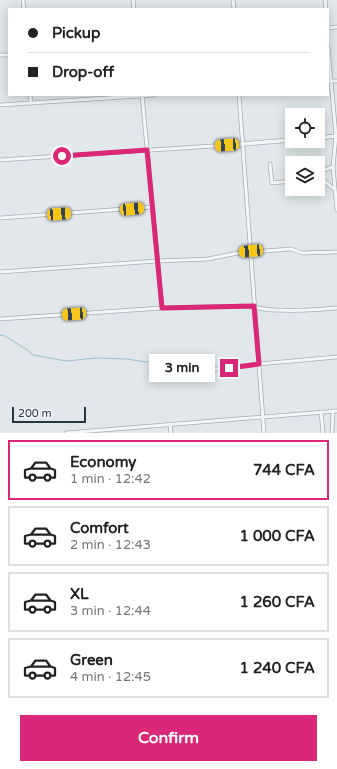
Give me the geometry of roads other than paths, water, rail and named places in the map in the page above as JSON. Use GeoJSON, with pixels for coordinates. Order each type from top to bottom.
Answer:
{"type":"FeatureCollection","features":[{"type":"Feature","properties":{"kind":"street"},"geometry":{"type":"LineString","coordinates":[[337,81],[329,81],[336,136],[333,167],[337,210]]}},
{"type":"Feature","properties":{"kind":"street"},"geometry":{"type":"LineString","coordinates":[[30,96],[31,103]]}},
{"type":"Feature","properties":{"kind":"street"},"geometry":{"type":"LineString","coordinates":[[0,105],[128,96]]}},
{"type":"Feature","properties":{"kind":"street"},"geometry":{"type":"LineString","coordinates":[[142,96],[162,308]]}},
{"type":"Feature","properties":{"kind":"street"},"geometry":{"type":"LineString","coordinates":[[239,96],[264,433]]}},
{"type":"Feature","properties":{"kind":"street"},"geometry":{"type":"LineString","coordinates":[[325,137],[336,136]]}},
{"type":"Feature","properties":{"kind":"street"},"geometry":{"type":"LineString","coordinates":[[0,160],[285,141]]}},
{"type":"Feature","properties":{"kind":"street"},"geometry":{"type":"LineString","coordinates":[[270,164],[272,183],[285,182]]}},
{"type":"Feature","properties":{"kind":"street"},"geometry":{"type":"LineString","coordinates":[[325,170],[333,167]]}},
{"type":"Feature","properties":{"kind":"street"},"geometry":{"type":"LineString","coordinates":[[325,182],[334,189]]}},
{"type":"Feature","properties":{"kind":"street"},"geometry":{"type":"LineString","coordinates":[[0,218],[152,207]]}},
{"type":"Feature","properties":{"kind":"street"},"geometry":{"type":"LineString","coordinates":[[0,272],[208,259],[238,252],[251,251],[291,249],[302,253],[337,252]]}},
{"type":"Feature","properties":{"kind":"street"},"geometry":{"type":"LineString","coordinates":[[0,319],[162,308],[254,306],[272,310],[307,310],[337,308]]}},
{"type":"Feature","properties":{"kind":"street"},"geometry":{"type":"LineString","coordinates":[[193,372],[337,357]]}},
{"type":"Feature","properties":{"kind":"street"},"geometry":{"type":"LineString","coordinates":[[66,433],[335,411],[332,433]]}},
{"type":"Feature","properties":{"kind":"street"},"geometry":{"type":"LineString","coordinates":[[321,412],[323,433]]}},
{"type":"Feature","properties":{"kind":"street"},"geometry":{"type":"LineString","coordinates":[[170,424],[171,433]]}},
{"type":"Feature","properties":{"kind":"waterway"},"geometry":{"type":"LineString","coordinates":[[0,335],[5,336],[33,355],[67,361],[96,358],[127,359],[146,362],[166,361]]}}]}
